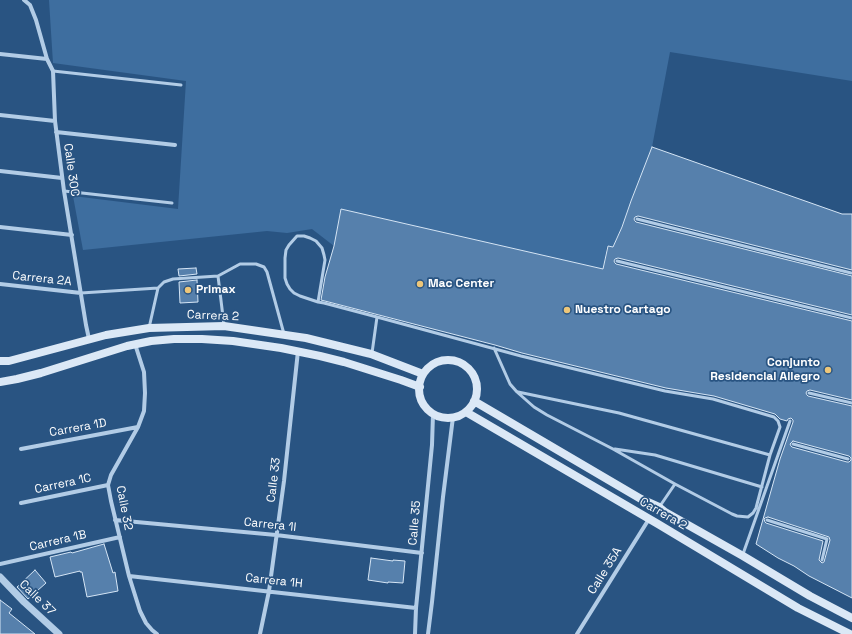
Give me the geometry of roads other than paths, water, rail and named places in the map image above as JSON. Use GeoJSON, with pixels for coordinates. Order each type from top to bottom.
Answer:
{"type":"FeatureCollection","features":[{"type":"Feature","properties":{"kind":"main road","name":"Carrera 2"},"geometry":{"type":"LineString","coordinates":[[0,361],[9,361],[106,335],[149,328],[224,326],[306,338],[371,354],[423,374]]}},
{"type":"Feature","properties":{"kind":"main road","name":"Carrera 2"},"geometry":{"type":"LineString","coordinates":[[0,382],[41,373],[135,344],[174,339],[202,339],[233,341],[298,351],[344,362],[420,387]]}},
{"type":"Feature","properties":{"kind":"main road"},"geometry":{"type":"LineString","coordinates":[[446,361],[455,361],[464,365],[475,379],[477,388],[476,397],[472,405],[466,412],[457,417],[442,418],[428,411],[422,403],[419,395],[420,383],[423,374],[429,367],[446,361]]}},
{"type":"Feature","properties":{"kind":"main road","name":"Carrera 2"},"geometry":{"type":"LineString","coordinates":[[474,401],[641,499],[743,556],[810,596],[852,618]]}},
{"type":"Feature","properties":{"kind":"main road","name":"Carrera 2"},"geometry":{"type":"LineString","coordinates":[[466,412],[798,608],[846,633]]}},
{"type":"Feature","properties":{"kind":"street","name":"Calle 30C"},"geometry":{"type":"LineString","coordinates":[[24,0],[30,5],[36,20],[47,59],[53,71],[55,121],[62,178],[89,340]]}},
{"type":"Feature","properties":{"kind":"street"},"geometry":{"type":"LineString","coordinates":[[0,54],[47,59]]}},
{"type":"Feature","properties":{"kind":"street"},"geometry":{"type":"LineString","coordinates":[[0,115],[55,121]]}},
{"type":"Feature","properties":{"kind":"street"},"geometry":{"type":"LineString","coordinates":[[56,132],[175,145]]}},
{"type":"Feature","properties":{"kind":"street"},"geometry":{"type":"LineString","coordinates":[[0,171],[62,178]]}},
{"type":"Feature","properties":{"kind":"street"},"geometry":{"type":"LineString","coordinates":[[0,227],[72,235]]}},
{"type":"Feature","properties":{"kind":"street","name":"Carrera 2A"},"geometry":{"type":"LineString","coordinates":[[0,284],[81,293]]}},
{"type":"Feature","properties":{"kind":"street","name":"Calle 32"},"geometry":{"type":"LineString","coordinates":[[135,344],[144,372],[144,410],[138,427],[111,475],[108,485],[129,576],[140,611],[146,623],[157,634]]}},
{"type":"Feature","properties":{"kind":"street","name":"Calle 33"},"geometry":{"type":"LineString","coordinates":[[260,634],[269,591],[285,474],[298,351]]}},
{"type":"Feature","properties":{"kind":"street","name":"Calle 35"},"geometry":{"type":"LineString","coordinates":[[415,634],[416,608],[432,445],[433,414]]}},
{"type":"Feature","properties":{"kind":"street","name":"Calle 35"},"geometry":{"type":"LineString","coordinates":[[428,634],[452,417]]}},
{"type":"Feature","properties":{"kind":"street","name":"Carrera 1D"},"geometry":{"type":"LineString","coordinates":[[22,449],[138,427]]}},
{"type":"Feature","properties":{"kind":"street","name":"Carrera 1C"},"geometry":{"type":"LineString","coordinates":[[21,503],[108,485]]}},
{"type":"Feature","properties":{"kind":"street","name":"Calle 35A"},"geometry":{"type":"LineString","coordinates":[[577,634],[648,519]]}},
{"type":"Feature","properties":{"kind":"street","name":"Carrera 1I"},"geometry":{"type":"LineString","coordinates":[[115,520],[276,535],[422,552]]}},
{"type":"Feature","properties":{"kind":"street","name":"Carrera 1B"},"geometry":{"type":"LineString","coordinates":[[0,564],[120,537]]}},
{"type":"Feature","properties":{"kind":"street","name":"Carrera 1H"},"geometry":{"type":"LineString","coordinates":[[129,576],[416,608]]}},
{"type":"Feature","properties":{"kind":"street","name":"Calle 37"},"geometry":{"type":"LineString","coordinates":[[0,577],[24,602],[59,634]]}},
{"type":"Feature","properties":{"kind":"lane"},"geometry":{"type":"LineString","coordinates":[[53,71],[181,85]]}},
{"type":"Feature","properties":{"kind":"lane"},"geometry":{"type":"LineString","coordinates":[[64,191],[172,203]]}},
{"type":"Feature","properties":{"kind":"lane"},"geometry":{"type":"LineString","coordinates":[[637,219],[851,273]]}},
{"type":"Feature","properties":{"kind":"lane"},"geometry":{"type":"LineString","coordinates":[[318,302],[325,260],[322,248],[316,241],[310,238],[297,236],[286,250],[285,278],[286,284],[290,289],[300,296],[318,302],[494,348],[665,391],[713,399],[774,417],[778,421],[780,427],[770,455],[756,508],[753,514],[748,517],[732,514],[534,407],[510,384],[494,348]]}},
{"type":"Feature","properties":{"kind":"lane"},"geometry":{"type":"LineString","coordinates":[[617,261],[852,318]]}},
{"type":"Feature","properties":{"kind":"lane"},"geometry":{"type":"LineString","coordinates":[[149,328],[158,288],[164,282],[173,279],[218,276],[240,264],[256,264],[264,267],[267,272],[284,334]]}},
{"type":"Feature","properties":{"kind":"lane"},"geometry":{"type":"LineString","coordinates":[[218,276],[224,326]]}},
{"type":"Feature","properties":{"kind":"lane"},"geometry":{"type":"LineString","coordinates":[[81,293],[158,288]]}},
{"type":"Feature","properties":{"kind":"lane"},"geometry":{"type":"LineString","coordinates":[[371,354],[377,317]]}},
{"type":"Feature","properties":{"kind":"lane"},"geometry":{"type":"LineString","coordinates":[[517,392],[619,413],[770,455]]}},
{"type":"Feature","properties":{"kind":"lane"},"geometry":{"type":"LineString","coordinates":[[809,393],[852,403]]}},
{"type":"Feature","properties":{"kind":"lane"},"geometry":{"type":"LineString","coordinates":[[743,556],[790,421]]}},
{"type":"Feature","properties":{"kind":"lane"},"geometry":{"type":"LineString","coordinates":[[793,444],[848,459]]}},
{"type":"Feature","properties":{"kind":"lane"},"geometry":{"type":"LineString","coordinates":[[613,449],[655,455],[762,487]]}},
{"type":"Feature","properties":{"kind":"lane"},"geometry":{"type":"LineString","coordinates":[[659,508],[675,484]]}},
{"type":"Feature","properties":{"kind":"lane"},"geometry":{"type":"LineString","coordinates":[[768,520],[827,539],[822,560]]}},
{"type":"Feature","properties":{"kind":"place","name":"Mac Center"},"geometry":{"type":"Point","coordinates":[420,284]}},
{"type":"Feature","properties":{"kind":"place","name":"Primax"},"geometry":{"type":"Point","coordinates":[188,290]}},
{"type":"Feature","properties":{"kind":"place","name":"Nuestro Cartago"},"geometry":{"type":"Point","coordinates":[567,310]}},
{"type":"Feature","properties":{"kind":"place","name":"Conjunto Residencial Allegro"},"geometry":{"type":"Point","coordinates":[828,370]}}]}
